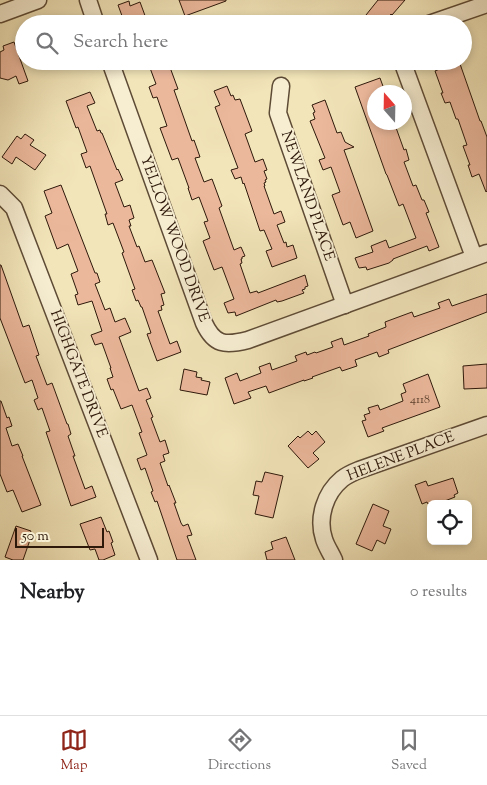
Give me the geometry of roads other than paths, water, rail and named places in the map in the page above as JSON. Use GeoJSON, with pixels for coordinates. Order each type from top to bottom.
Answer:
{"type":"FeatureCollection","features":[{"type":"Feature","properties":{"kind":"street"},"geometry":{"type":"LineString","coordinates":[[0,14],[38,0]]}},
{"type":"Feature","properties":{"kind":"street"},"geometry":{"type":"LineString","coordinates":[[88,0],[93,15]]}},
{"type":"Feature","properties":{"kind":"street"},"geometry":{"type":"LineString","coordinates":[[456,15],[487,4]]}},
{"type":"Feature","properties":{"kind":"street","name":"YELLOW WOOD DRIVE"},"geometry":{"type":"LineString","coordinates":[[113,70],[204,323],[216,341],[237,343],[481,255]]}},
{"type":"Feature","properties":{"kind":"street"},"geometry":{"type":"LineString","coordinates":[[406,70],[481,255]]}},
{"type":"Feature","properties":{"kind":"street","name":"NEWLAND PLACE"},"geometry":{"type":"LineString","coordinates":[[281,86],[278,113],[345,305]]}},
{"type":"Feature","properties":{"kind":"street","name":"HIGHGATE DRIVE"},"geometry":{"type":"LineString","coordinates":[[0,194],[14,208],[149,560]]}},
{"type":"Feature","properties":{"kind":"street","name":"HELENE PLACE"},"geometry":{"type":"LineString","coordinates":[[334,560],[324,539],[322,521],[326,499],[342,478],[359,470],[487,425]]}}]}
